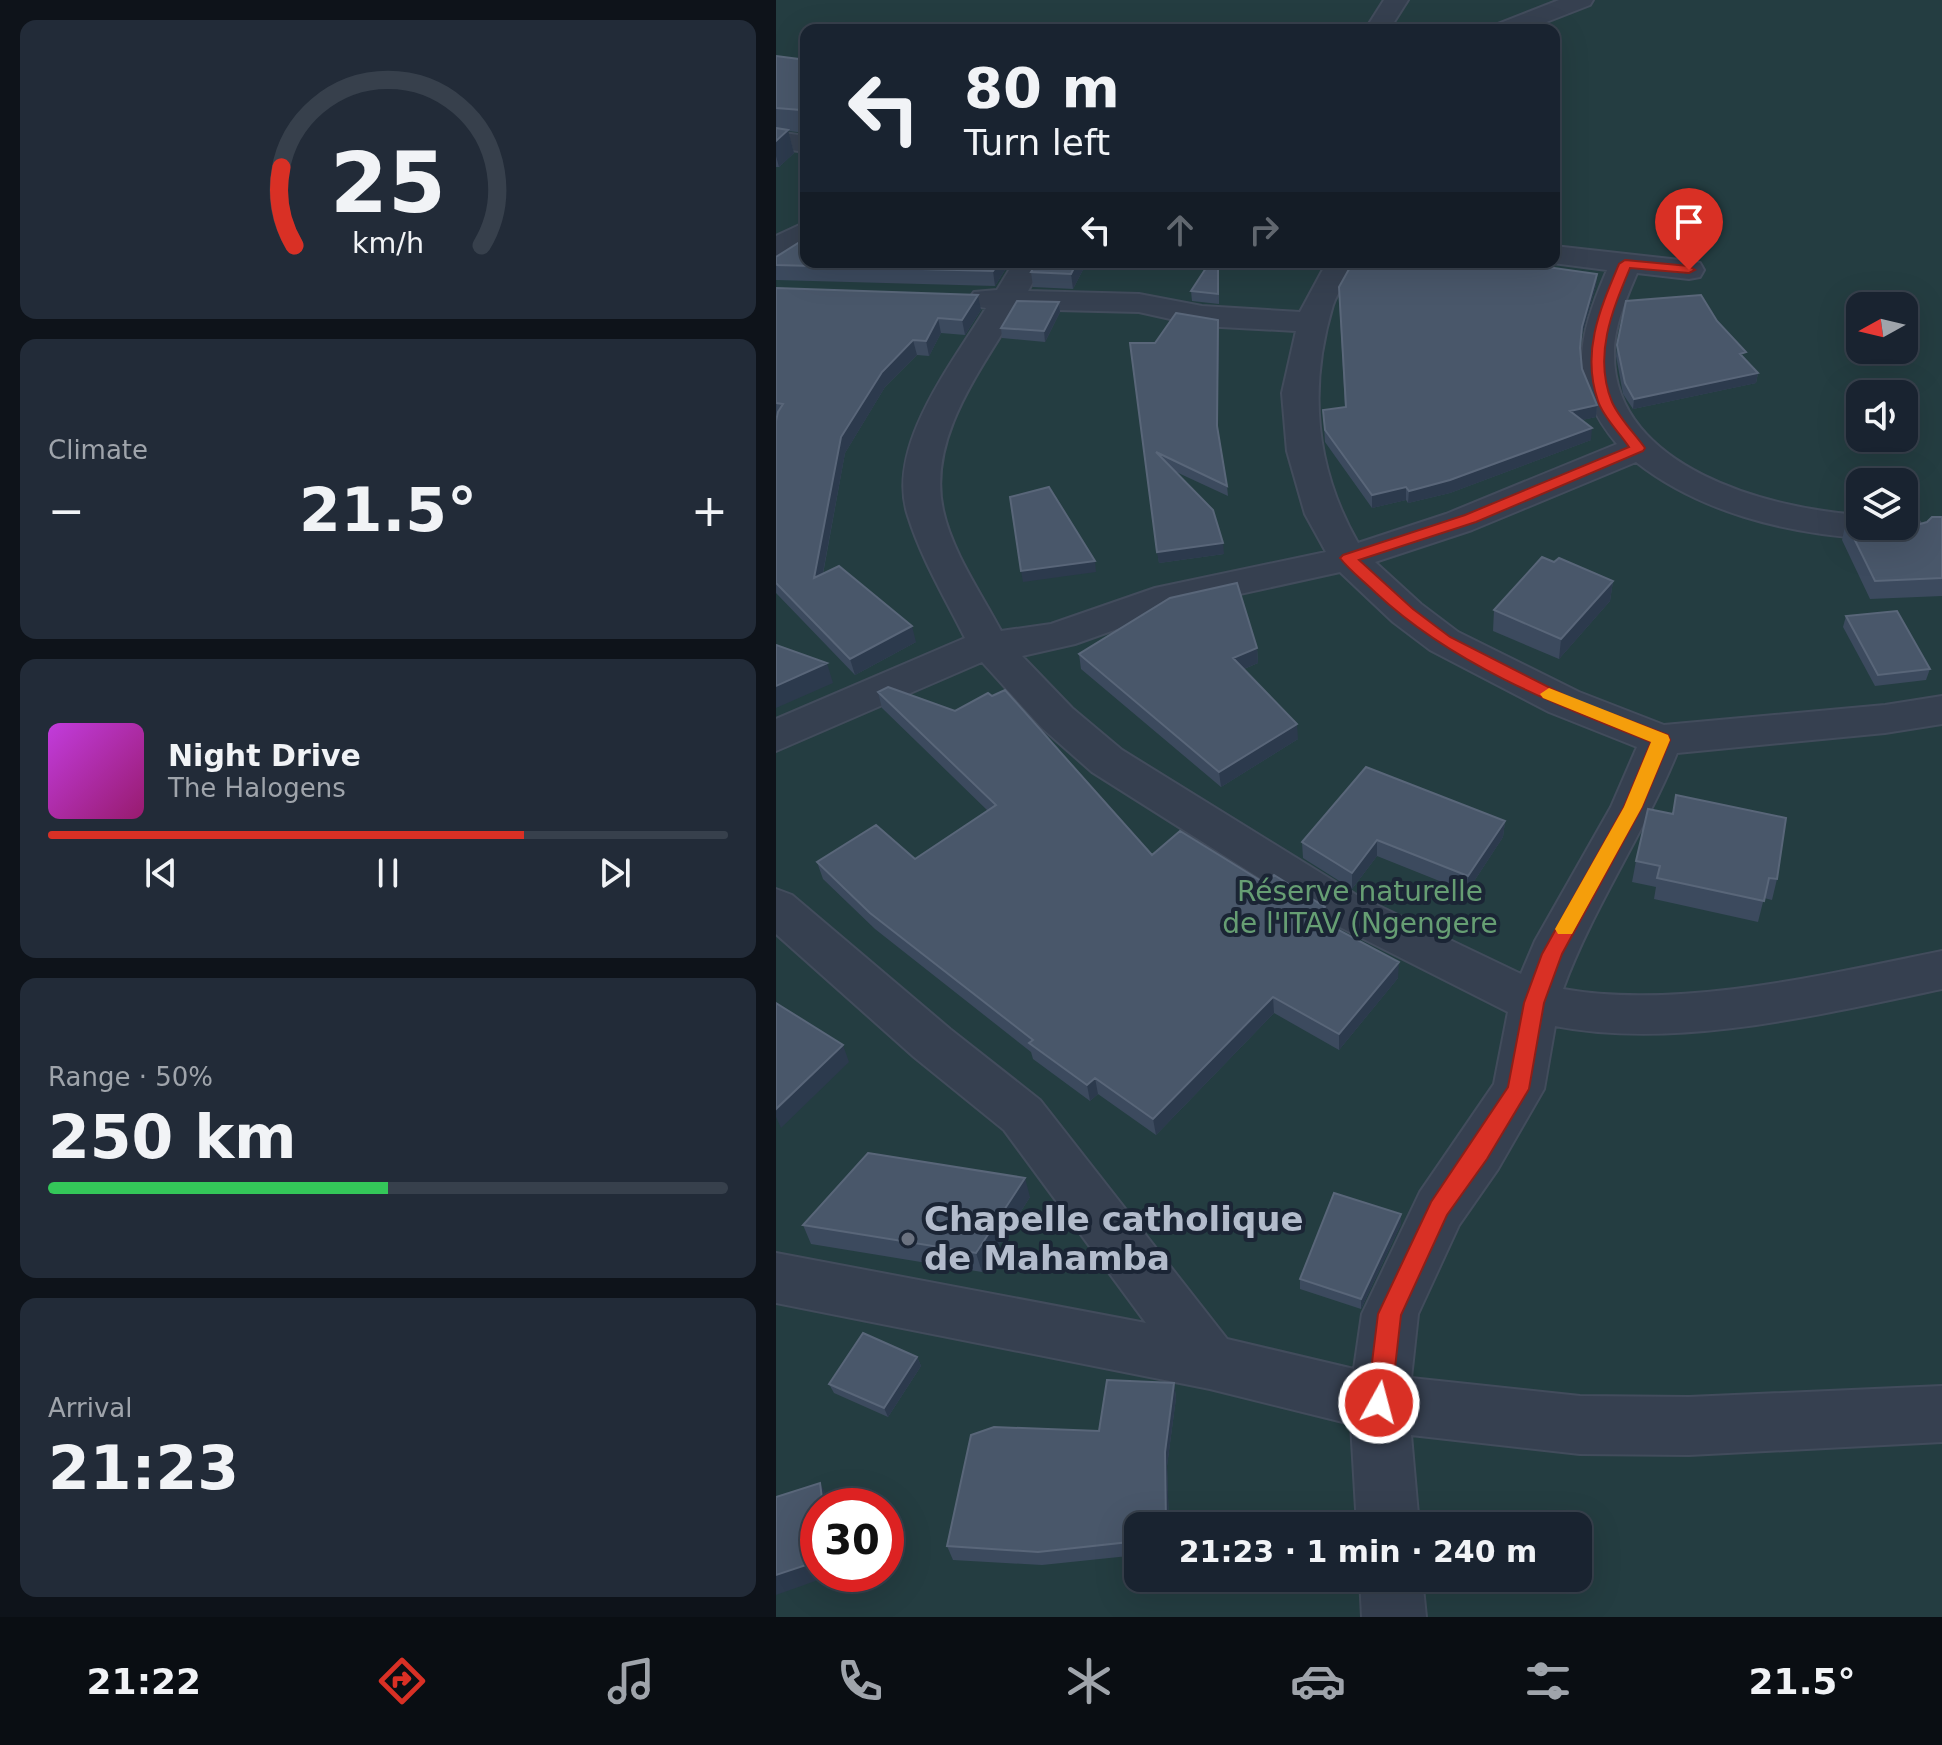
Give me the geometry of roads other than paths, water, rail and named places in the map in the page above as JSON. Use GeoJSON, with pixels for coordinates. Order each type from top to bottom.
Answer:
{"type":"FeatureCollection","features":[{"type":"Feature","properties":{"kind":"street"},"geometry":{"type":"LineString","coordinates":[[1381,24],[1396,0]]}},
{"type":"Feature","properties":{"kind":"street"},"geometry":{"type":"LineString","coordinates":[[1519,24],[1581,0]]}},
{"type":"Feature","properties":{"kind":"street"},"geometry":{"type":"LineString","coordinates":[[776,140],[800,143]]}},
{"type":"Feature","properties":{"kind":"street"},"geometry":{"type":"LineString","coordinates":[[776,249],[800,235]]}},
{"type":"Feature","properties":{"kind":"street"},"geometry":{"type":"LineString","coordinates":[[1560,256],[1689,270]]}},
{"type":"Feature","properties":{"kind":"street"},"geometry":{"type":"LineString","coordinates":[[1625,264],[1603,318],[1596,359],[1605,403],[1638,448],[1674,473],[1731,498],[1790,517],[1846,524]]}},
{"type":"Feature","properties":{"kind":"street"},"geometry":{"type":"LineString","coordinates":[[1026,268],[942,409],[926,448],[921,483],[925,513],[942,554],[988,644],[1057,718],[1107,761],[1342,908],[1534,1003],[1592,1014],[1677,1013],[1811,997],[1942,970]]}},
{"type":"Feature","properties":{"kind":"street"},"geometry":{"type":"LineString","coordinates":[[1338,268],[1318,303],[1299,393],[1305,451],[1323,514],[1348,558],[1407,613],[1444,641],[1564,702],[1661,740],[1885,719],[1942,710]]}},
{"type":"Feature","properties":{"kind":"street"},"geometry":{"type":"LineString","coordinates":[[962,298],[1139,303],[1202,316],[1313,322]]}},
{"type":"Feature","properties":{"kind":"street"},"geometry":{"type":"LineString","coordinates":[[776,736],[988,644],[1023,646],[1067,635],[1166,598],[1348,558],[1470,518],[1638,448]]}},
{"type":"Feature","properties":{"kind":"street"},"geometry":{"type":"LineString","coordinates":[[1387,1512],[1379,1403],[1390,1314],[1439,1209],[1519,1089],[1534,1003],[1552,954],[1633,807],[1661,740]]}},
{"type":"Feature","properties":{"kind":"street"},"geometry":{"type":"LineString","coordinates":[[776,907],[932,1043],[1022,1115],[1210,1362]]}},
{"type":"Feature","properties":{"kind":"street"},"geometry":{"type":"LineString","coordinates":[[776,1278],[1210,1362],[1379,1403],[1580,1425],[1689,1426],[1942,1414]]}},
{"type":"Feature","properties":{"kind":"street"},"geometry":{"type":"LineString","coordinates":[[1392,1592],[1394,1617]]}},
{"type":"Feature","properties":{"kind":"place","name":"Chapelle catholique de Mahamba"},"geometry":{"type":"Point","coordinates":[908,1239]}},
{"type":"Feature","properties":{"kind":"park label","name":"Réserve naturelle de l'ITAV (Ngengere"},"geometry":{"type":"Point","coordinates":[1360,907]}}]}
